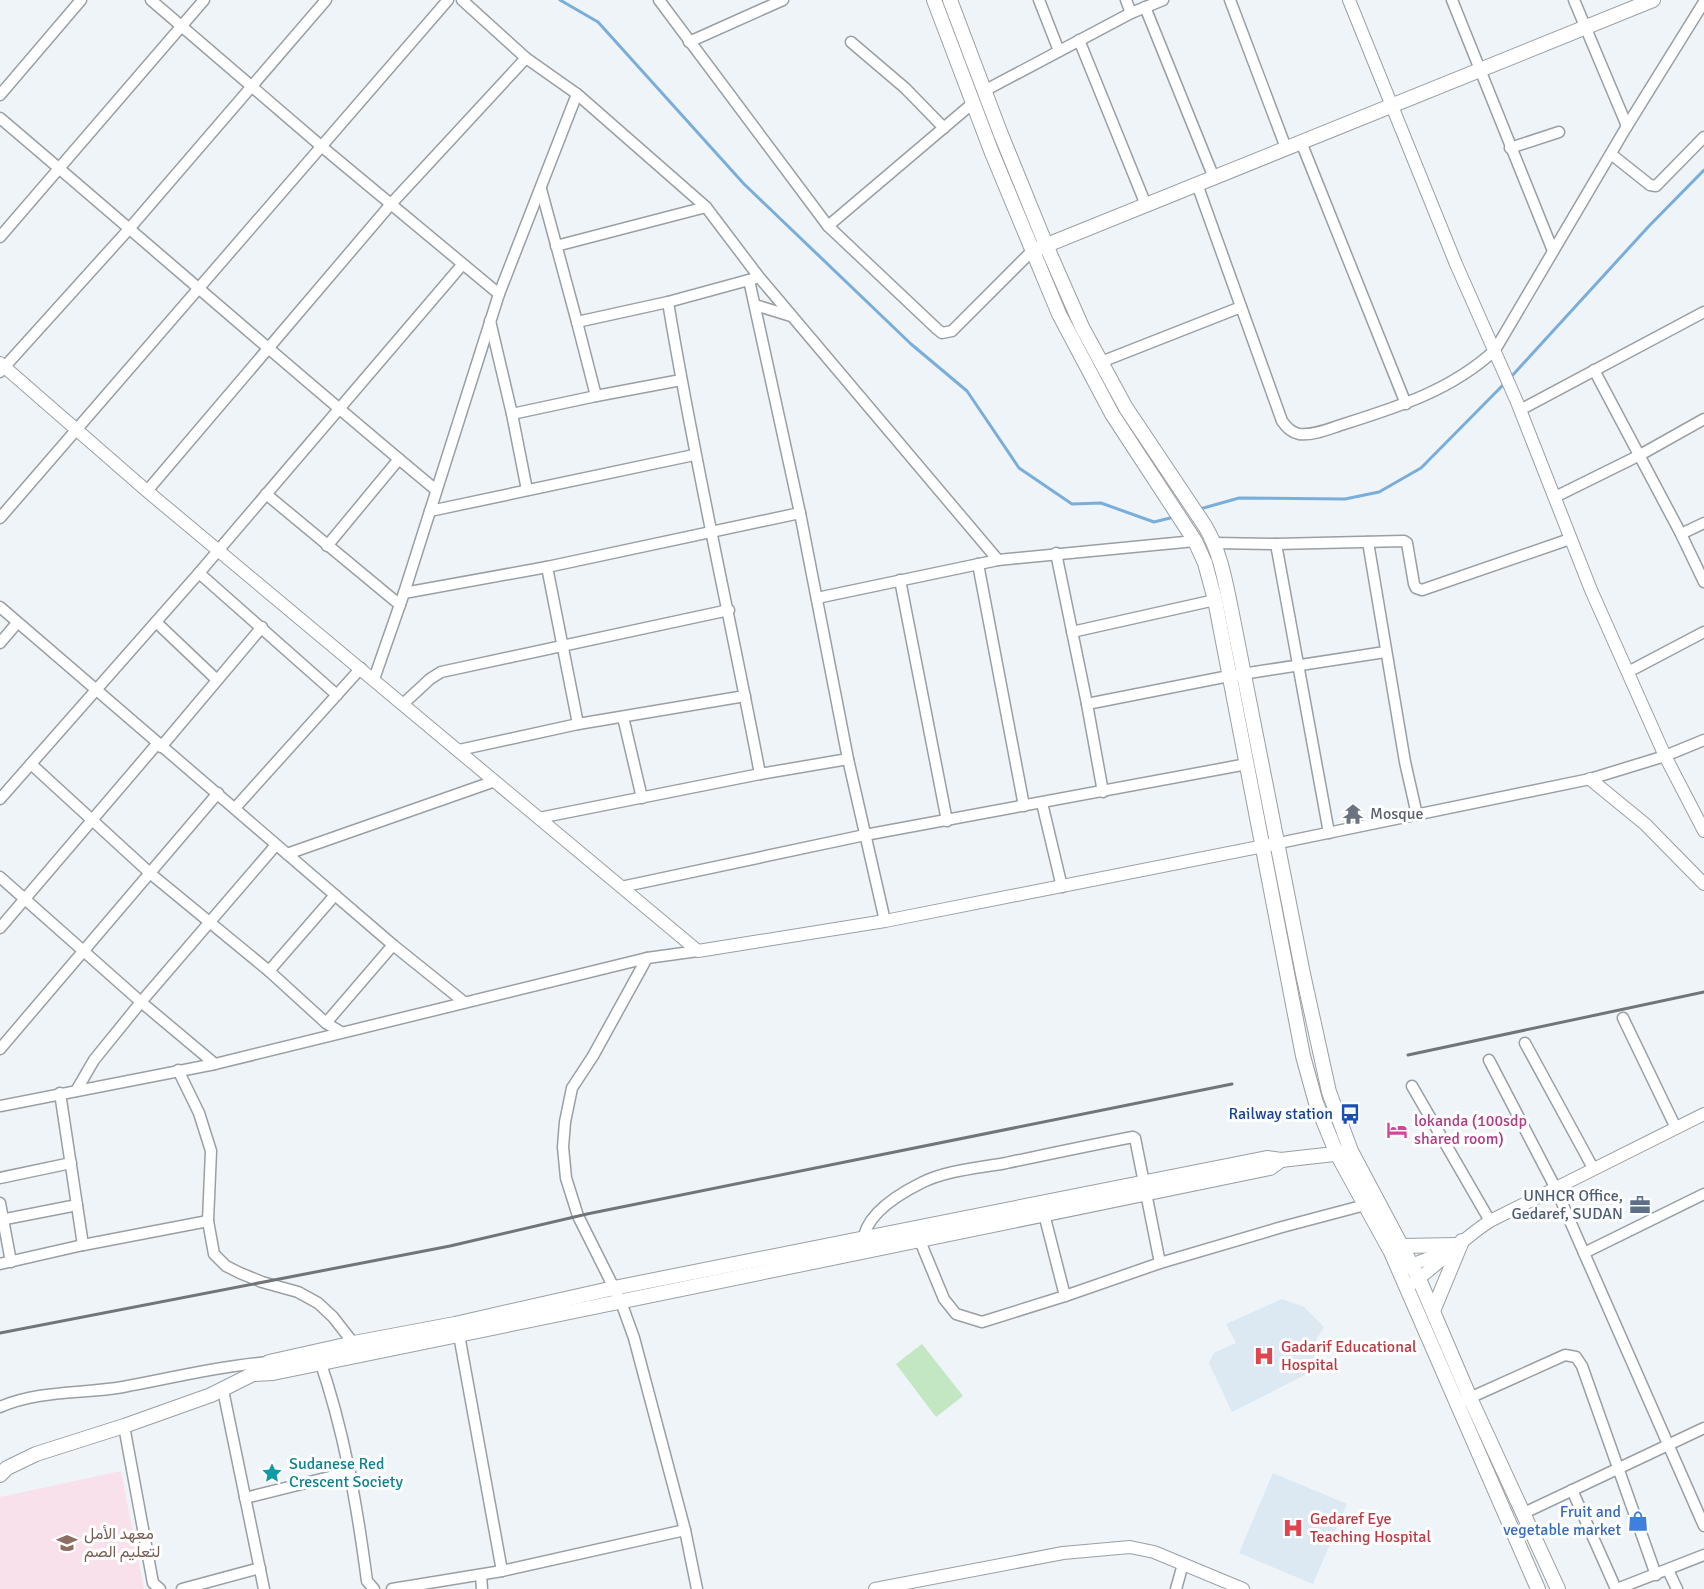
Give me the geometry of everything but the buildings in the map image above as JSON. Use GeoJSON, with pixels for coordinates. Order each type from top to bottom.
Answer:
{"type":"FeatureCollection","features":[{"type":"Feature","properties":{"kind":"main road"},"geometry":{"type":"LineString","coordinates":[[934,0],[1050,296],[1112,414],[1195,541],[1205,563],[1215,600],[1300,1038],[1316,1103],[1412,1264],[1470,1398],[1558,1589]]}},
{"type":"Feature","properties":{"kind":"main road"},"geometry":{"type":"LineString","coordinates":[[950,0],[984,92],[1082,327],[1126,408],[1214,543],[1224,577],[1316,1035],[1344,1153],[1365,1205],[1407,1287],[1538,1589]]}},
{"type":"Feature","properties":{"kind":"main road"},"geometry":{"type":"LineString","coordinates":[[1032,251],[1653,0]]}},
{"type":"Feature","properties":{"kind":"main road"},"geometry":{"type":"LineString","coordinates":[[1300,1038],[1316,1035]]}},
{"type":"Feature","properties":{"kind":"main road"},"geometry":{"type":"LineString","coordinates":[[357,1348],[459,1335],[920,1241],[1044,1214],[1267,1158],[1281,1160],[1344,1153]]}},
{"type":"Feature","properties":{"kind":"main road"},"geometry":{"type":"LineString","coordinates":[[0,1475],[7,1468],[36,1454],[190,1404],[223,1390],[269,1362],[319,1356],[614,1288],[863,1238],[1144,1188]]}},
{"type":"Feature","properties":{"kind":"main road"},"geometry":{"type":"LineString","coordinates":[[1402,1246],[1457,1245],[1433,1311]]}},
{"type":"Feature","properties":{"kind":"main road"},"geometry":{"type":"LineString","coordinates":[[252,1374],[273,1373],[319,1356]]}},
{"type":"Feature","properties":{"kind":"street"},"geometry":{"type":"LineString","coordinates":[[0,95],[81,0]]}},
{"type":"Feature","properties":{"kind":"street"},"geometry":{"type":"LineString","coordinates":[[151,0],[321,146],[499,294]]}},
{"type":"Feature","properties":{"kind":"street"},"geometry":{"type":"LineString","coordinates":[[0,237],[204,0]]}},
{"type":"Feature","properties":{"kind":"street"},"geometry":{"type":"LineString","coordinates":[[326,0],[129,228],[2,367],[217,550],[698,951]]}},
{"type":"Feature","properties":{"kind":"street"},"geometry":{"type":"LineString","coordinates":[[0,518],[448,0]]}},
{"type":"Feature","properties":{"kind":"street"},"geometry":{"type":"LineString","coordinates":[[462,0],[526,58],[577,93],[706,207],[754,279],[791,316],[998,560]]}},
{"type":"Feature","properties":{"kind":"street"},"geometry":{"type":"LineString","coordinates":[[659,0],[828,226],[942,333],[952,331],[1032,251]]}},
{"type":"Feature","properties":{"kind":"street"},"geometry":{"type":"LineString","coordinates":[[689,42],[783,0]]}},
{"type":"Feature","properties":{"kind":"street"},"geometry":{"type":"LineString","coordinates":[[1039,0],[1059,51]]}},
{"type":"Feature","properties":{"kind":"street"},"geometry":{"type":"LineString","coordinates":[[1126,0],[1131,13]]}},
{"type":"Feature","properties":{"kind":"street"},"geometry":{"type":"LineString","coordinates":[[984,92],[1131,13],[1162,0]]}},
{"type":"Feature","properties":{"kind":"street"},"geometry":{"type":"LineString","coordinates":[[1230,0],[1286,148]]}},
{"type":"Feature","properties":{"kind":"street"},"geometry":{"type":"LineString","coordinates":[[1349,0],[1456,264],[1519,406],[1570,539],[1665,756],[1704,831]]}},
{"type":"Feature","properties":{"kind":"street"},"geometry":{"type":"LineString","coordinates":[[1452,0],[1553,251]]}},
{"type":"Feature","properties":{"kind":"street"},"geometry":{"type":"LineString","coordinates":[[1574,0],[1627,126]]}},
{"type":"Feature","properties":{"kind":"street"},"geometry":{"type":"LineString","coordinates":[[1197,184],[1282,421],[1288,430],[1306,435],[1406,404],[1434,392],[1497,355],[1553,251],[1704,2]]}},
{"type":"Feature","properties":{"kind":"street"},"geometry":{"type":"LineString","coordinates":[[1145,7],[1214,178]]}},
{"type":"Feature","properties":{"kind":"street"},"geometry":{"type":"LineString","coordinates":[[1079,40],[1146,205]]}},
{"type":"Feature","properties":{"kind":"street"},"geometry":{"type":"LineString","coordinates":[[851,42],[905,88],[944,128]]}},
{"type":"Feature","properties":{"kind":"street"},"geometry":{"type":"LineString","coordinates":[[147,491],[391,204],[526,58]]}},
{"type":"Feature","properties":{"kind":"street"},"geometry":{"type":"LineString","coordinates":[[374,679],[404,593],[499,294],[577,93]]}},
{"type":"Feature","properties":{"kind":"street"},"geometry":{"type":"LineString","coordinates":[[828,226],[973,103]]}},
{"type":"Feature","properties":{"kind":"street"},"geometry":{"type":"LineString","coordinates":[[0,118],[339,410],[436,490]]}},
{"type":"Feature","properties":{"kind":"street"},"geometry":{"type":"LineString","coordinates":[[1510,148],[1559,132]]}},
{"type":"Feature","properties":{"kind":"street"},"geometry":{"type":"LineString","coordinates":[[1611,154],[1650,185],[1656,186],[1704,137]]}},
{"type":"Feature","properties":{"kind":"street"},"geometry":{"type":"LineString","coordinates":[[1301,142],[1406,404]]}},
{"type":"Feature","properties":{"kind":"street"},"geometry":{"type":"LineString","coordinates":[[541,189],[596,396]]}},
{"type":"Feature","properties":{"kind":"street"},"geometry":{"type":"LineString","coordinates":[[556,246],[706,207]]}},
{"type":"Feature","properties":{"kind":"street"},"geometry":{"type":"LineString","coordinates":[[0,799],[199,573],[462,265]]}},
{"type":"Feature","properties":{"kind":"street"},"geometry":{"type":"LineString","coordinates":[[577,322],[668,302],[754,279]]}},
{"type":"Feature","properties":{"kind":"street"},"geometry":{"type":"LineString","coordinates":[[754,279],[755,305],[800,513],[848,759],[885,921]]}},
{"type":"Feature","properties":{"kind":"street"},"geometry":{"type":"LineString","coordinates":[[668,302],[694,455],[729,610],[760,774]]}},
{"type":"Feature","properties":{"kind":"street"},"geometry":{"type":"LineString","coordinates":[[755,305],[791,316]]}},
{"type":"Feature","properties":{"kind":"street"},"geometry":{"type":"LineString","coordinates":[[1101,362],[1241,307]]}},
{"type":"Feature","properties":{"kind":"street"},"geometry":{"type":"LineString","coordinates":[[1519,406],[1594,370],[1704,312]]}},
{"type":"Feature","properties":{"kind":"street"},"geometry":{"type":"LineString","coordinates":[[490,320],[527,490]]}},
{"type":"Feature","properties":{"kind":"street"},"geometry":{"type":"LineString","coordinates":[[1594,370],[1704,582]]}},
{"type":"Feature","properties":{"kind":"street"},"geometry":{"type":"LineString","coordinates":[[512,414],[681,380]]}},
{"type":"Feature","properties":{"kind":"street"},"geometry":{"type":"LineString","coordinates":[[1555,497],[1640,455],[1704,419]]}},
{"type":"Feature","properties":{"kind":"street"},"geometry":{"type":"LineString","coordinates":[[430,511],[694,455]]}},
{"type":"Feature","properties":{"kind":"street"},"geometry":{"type":"LineString","coordinates":[[327,546],[399,459]]}},
{"type":"Feature","properties":{"kind":"street"},"geometry":{"type":"LineString","coordinates":[[266,494],[400,605]]}},
{"type":"Feature","properties":{"kind":"street"},"geometry":{"type":"LineString","coordinates":[[404,593],[547,567],[800,513]]}},
{"type":"Feature","properties":{"kind":"street"},"geometry":{"type":"LineString","coordinates":[[1681,534],[1704,523]]}},
{"type":"Feature","properties":{"kind":"street"},"geometry":{"type":"LineString","coordinates":[[1214,543],[1406,541],[1414,584],[1416,588],[1422,590],[1570,539]]}},
{"type":"Feature","properties":{"kind":"street"},"geometry":{"type":"LineString","coordinates":[[817,598],[998,560],[1195,541]]}},
{"type":"Feature","properties":{"kind":"street"},"geometry":{"type":"LineString","coordinates":[[1368,542],[1385,652],[1417,815]]}},
{"type":"Feature","properties":{"kind":"street"},"geometry":{"type":"LineString","coordinates":[[1276,544],[1329,833]]}},
{"type":"Feature","properties":{"kind":"street"},"geometry":{"type":"LineString","coordinates":[[1056,554],[1087,704],[1102,792]]}},
{"type":"Feature","properties":{"kind":"street"},"geometry":{"type":"LineString","coordinates":[[978,564],[1024,806]]}},
{"type":"Feature","properties":{"kind":"street"},"geometry":{"type":"LineString","coordinates":[[547,567],[578,724]]}},
{"type":"Feature","properties":{"kind":"street"},"geometry":{"type":"LineString","coordinates":[[199,573],[337,695]]}},
{"type":"Feature","properties":{"kind":"street"},"geometry":{"type":"LineString","coordinates":[[900,580],[947,820]]}},
{"type":"Feature","properties":{"kind":"street"},"geometry":{"type":"LineString","coordinates":[[1071,632],[1215,600]]}},
{"type":"Feature","properties":{"kind":"street"},"geometry":{"type":"LineString","coordinates":[[0,607],[393,945],[464,1002]]}},
{"type":"Feature","properties":{"kind":"street"},"geometry":{"type":"LineString","coordinates":[[403,704],[441,672],[729,610]]}},
{"type":"Feature","properties":{"kind":"street"},"geometry":{"type":"LineString","coordinates":[[156,621],[218,680]]}},
{"type":"Feature","properties":{"kind":"street"},"geometry":{"type":"LineString","coordinates":[[0,643],[17,623]]}},
{"type":"Feature","properties":{"kind":"street"},"geometry":{"type":"LineString","coordinates":[[0,928],[262,627]]}},
{"type":"Feature","properties":{"kind":"street"},"geometry":{"type":"LineString","coordinates":[[1628,672],[1704,632]]}},
{"type":"Feature","properties":{"kind":"street"},"geometry":{"type":"LineString","coordinates":[[1087,704],[1229,676],[1385,652]]}},
{"type":"Feature","properties":{"kind":"street"},"geometry":{"type":"LineString","coordinates":[[235,807],[361,669]]}},
{"type":"Feature","properties":{"kind":"street"},"geometry":{"type":"LineString","coordinates":[[459,750],[578,724],[745,696]]}},
{"type":"Feature","properties":{"kind":"street"},"geometry":{"type":"LineString","coordinates":[[623,717],[642,798]]}},
{"type":"Feature","properties":{"kind":"street"},"geometry":{"type":"LineString","coordinates":[[0,1106],[215,1064],[647,958],[885,921],[1590,779],[1665,756],[1704,740]]}},
{"type":"Feature","properties":{"kind":"street"},"geometry":{"type":"LineString","coordinates":[[539,818],[848,759]]}},
{"type":"Feature","properties":{"kind":"street"},"geometry":{"type":"LineString","coordinates":[[31,764],[151,874],[269,971],[326,1023],[341,1032]]}},
{"type":"Feature","properties":{"kind":"street"},"geometry":{"type":"LineString","coordinates":[[621,887],[866,835],[1247,764]]}},
{"type":"Feature","properties":{"kind":"street"},"geometry":{"type":"LineString","coordinates":[[1590,779],[1645,824],[1704,884]]}},
{"type":"Feature","properties":{"kind":"street"},"geometry":{"type":"LineString","coordinates":[[287,854],[495,781]]}},
{"type":"Feature","properties":{"kind":"street"},"geometry":{"type":"LineString","coordinates":[[0,1049],[218,793]]}},
{"type":"Feature","properties":{"kind":"street"},"geometry":{"type":"LineString","coordinates":[[1042,803],[1062,887]]}},
{"type":"Feature","properties":{"kind":"street"},"geometry":{"type":"LineString","coordinates":[[76,1091],[94,1060],[141,1002],[208,921],[276,845]]}},
{"type":"Feature","properties":{"kind":"street"},"geometry":{"type":"LineString","coordinates":[[0,877],[215,1064]]}},
{"type":"Feature","properties":{"kind":"street"},"geometry":{"type":"LineString","coordinates":[[269,971],[335,895]]}},
{"type":"Feature","properties":{"kind":"street"},"geometry":{"type":"LineString","coordinates":[[326,1023],[393,945]]}},
{"type":"Feature","properties":{"kind":"street"},"geometry":{"type":"LineString","coordinates":[[647,958],[598,1048],[572,1088],[563,1147],[566,1178],[578,1216],[621,1302],[634,1338],[685,1530],[697,1589]]}},
{"type":"Feature","properties":{"kind":"street"},"geometry":{"type":"LineString","coordinates":[[1623,1018],[1676,1128]]}},
{"type":"Feature","properties":{"kind":"street"},"geometry":{"type":"LineString","coordinates":[[1524,1043],[1593,1168]]}},
{"type":"Feature","properties":{"kind":"street"},"geometry":{"type":"LineString","coordinates":[[1489,1060],[1555,1187],[1704,1526]]}},
{"type":"Feature","properties":{"kind":"street"},"geometry":{"type":"LineString","coordinates":[[178,1070],[199,1113],[211,1151],[208,1221],[214,1254],[226,1266],[262,1282],[298,1293],[318,1303],[333,1317],[357,1348]]}},
{"type":"Feature","properties":{"kind":"street"},"geometry":{"type":"LineString","coordinates":[[1412,1086],[1490,1221]]}},
{"type":"Feature","properties":{"kind":"street"},"geometry":{"type":"LineString","coordinates":[[60,1093],[83,1245]]}},
{"type":"Feature","properties":{"kind":"street"},"geometry":{"type":"LineString","coordinates":[[1407,1287],[1490,1221],[1704,1114]]}},
{"type":"Feature","properties":{"kind":"street"},"geometry":{"type":"LineString","coordinates":[[862,1253],[863,1238],[882,1208],[922,1182],[953,1173],[1133,1137],[1160,1263]]}},
{"type":"Feature","properties":{"kind":"street"},"geometry":{"type":"LineString","coordinates":[[0,1178],[71,1164]]}},
{"type":"Feature","properties":{"kind":"street"},"geometry":{"type":"LineString","coordinates":[[1584,1253],[1704,1194]]}},
{"type":"Feature","properties":{"kind":"street"},"geometry":{"type":"LineString","coordinates":[[0,1203],[5,1263],[83,1245],[208,1221]]}},
{"type":"Feature","properties":{"kind":"street"},"geometry":{"type":"LineString","coordinates":[[2,1220],[77,1205]]}},
{"type":"Feature","properties":{"kind":"street"},"geometry":{"type":"LineString","coordinates":[[920,1241],[944,1299],[956,1314],[982,1322],[1160,1263],[1365,1205]]}},
{"type":"Feature","properties":{"kind":"street"},"geometry":{"type":"LineString","coordinates":[[1044,1214],[1065,1296]]}},
{"type":"Feature","properties":{"kind":"street"},"geometry":{"type":"LineString","coordinates":[[1399,1271],[1457,1245]]}},
{"type":"Feature","properties":{"kind":"street"},"geometry":{"type":"LineString","coordinates":[[459,1335],[502,1571]]}},
{"type":"Feature","properties":{"kind":"street"},"geometry":{"type":"LineString","coordinates":[[1456,1404],[1564,1355],[1576,1357],[1582,1366],[1620,1469],[1656,1575]]}},
{"type":"Feature","properties":{"kind":"street"},"geometry":{"type":"LineString","coordinates":[[319,1356],[350,1472],[367,1581],[374,1589]]}},
{"type":"Feature","properties":{"kind":"street"},"geometry":{"type":"LineString","coordinates":[[0,1407],[21,1400],[63,1392],[121,1387],[223,1366],[269,1362]]}},
{"type":"Feature","properties":{"kind":"street"},"geometry":{"type":"LineString","coordinates":[[223,1390],[264,1589]]}},
{"type":"Feature","properties":{"kind":"street"},"geometry":{"type":"LineString","coordinates":[[124,1426],[153,1583],[160,1589]]}},
{"type":"Feature","properties":{"kind":"street"},"geometry":{"type":"LineString","coordinates":[[1524,1513],[1704,1428]]}},
{"type":"Feature","properties":{"kind":"street"},"geometry":{"type":"LineString","coordinates":[[245,1498],[350,1472]]}},
{"type":"Feature","properties":{"kind":"street"},"geometry":{"type":"LineString","coordinates":[[1572,1490],[1617,1589],[1704,1555]]}},
{"type":"Feature","properties":{"kind":"street"},"geometry":{"type":"LineString","coordinates":[[392,1589],[502,1571],[685,1530]]}},
{"type":"Feature","properties":{"kind":"street"},"geometry":{"type":"LineString","coordinates":[[875,1589],[1063,1553],[1130,1547],[1154,1552],[1243,1589]]}},
{"type":"Feature","properties":{"kind":"street"},"geometry":{"type":"LineString","coordinates":[[1176,1589],[1184,1564]]}},
{"type":"Feature","properties":{"kind":"street"},"geometry":{"type":"LineString","coordinates":[[182,1589],[260,1568]]}},
{"type":"Feature","properties":{"kind":"street"},"geometry":{"type":"LineString","coordinates":[[1668,1570],[1677,1589]]}},
{"type":"Feature","properties":{"kind":"street"},"geometry":{"type":"LineString","coordinates":[[481,1575],[482,1589]]}},
{"type":"Feature","properties":{"kind":"shaded area","name":"Gadarif Educational Hospital"},"geometry":{"type":"Polygon","coordinates":[[[1282,1299],[1304,1307],[1324,1327],[1317,1338],[1314,1358],[1309,1360],[1305,1375],[1232,1412],[1209,1363],[1214,1353],[1236,1343],[1226,1324],[1282,1299]]]}},
{"type":"Feature","properties":{"kind":"shaded area","name":"معهد الأمل لتعليم الصم"},"geometry":{"type":"Polygon","coordinates":[[[121,1471],[144,1589],[0,1589],[0,1497],[121,1471]]]}},
{"type":"Feature","properties":{"kind":"shaded area","name":"Gedaref Eye Teaching Hospital"},"geometry":{"type":"Polygon","coordinates":[[[1273,1473],[1347,1504],[1313,1584],[1239,1553],[1273,1473]]]}},
{"type":"Feature","properties":{"kind":"green space"},"geometry":{"type":"Polygon","coordinates":[[[922,1344],[963,1396],[936,1417],[896,1364],[922,1344]]]}},
{"type":"Feature","properties":{"kind":"waterway"},"geometry":{"type":"LineString","coordinates":[[560,0],[598,22],[744,184],[911,344],[967,391],[1019,468],[1072,504],[1101,503],[1154,522],[1174,517]]}},
{"type":"Feature","properties":{"kind":"waterway"},"geometry":{"type":"LineString","coordinates":[[1511,377],[1649,226],[1704,170]]}},
{"type":"Feature","properties":{"kind":"waterway"},"geometry":{"type":"LineString","coordinates":[[1200,509],[1239,498],[1345,499],[1379,492],[1421,468],[1504,384]]}},
{"type":"Feature","properties":{"kind":"railway"},"geometry":{"type":"LineString","coordinates":[[1408,1055],[1704,992]]}},
{"type":"Feature","properties":{"kind":"railway"},"geometry":{"type":"LineString","coordinates":[[0,1333],[450,1246],[587,1214],[1232,1084]]}},
{"type":"Feature","properties":{"kind":"place","name":"Mosque"},"geometry":{"type":"Point","coordinates":[1353,814]}},
{"type":"Feature","properties":{"kind":"place","name":"Railway station"},"geometry":{"type":"Point","coordinates":[1350,1114]}},
{"type":"Feature","properties":{"kind":"place","name":"lokanda (100sdp shared room)"},"geometry":{"type":"Point","coordinates":[1397,1130]}},
{"type":"Feature","properties":{"kind":"place","name":"UNHCR Office, Gedaref, SUDAN"},"geometry":{"type":"Point","coordinates":[1640,1205]}},
{"type":"Feature","properties":{"kind":"place","name":"Gadarif Educational Hospital"},"geometry":{"type":"Point","coordinates":[1264,1356]}},
{"type":"Feature","properties":{"kind":"place","name":"Sudanese Red Crescent Society"},"geometry":{"type":"Point","coordinates":[272,1473]}},
{"type":"Feature","properties":{"kind":"place","name":"Fruit and vegetable market"},"geometry":{"type":"Point","coordinates":[1638,1521]}},
{"type":"Feature","properties":{"kind":"place","name":"Gedaref Eye Teaching Hospital"},"geometry":{"type":"Point","coordinates":[1293,1528]}},
{"type":"Feature","properties":{"kind":"place","name":"معهد الأمل لتعليم الصم"},"geometry":{"type":"Point","coordinates":[67,1543]}}]}
